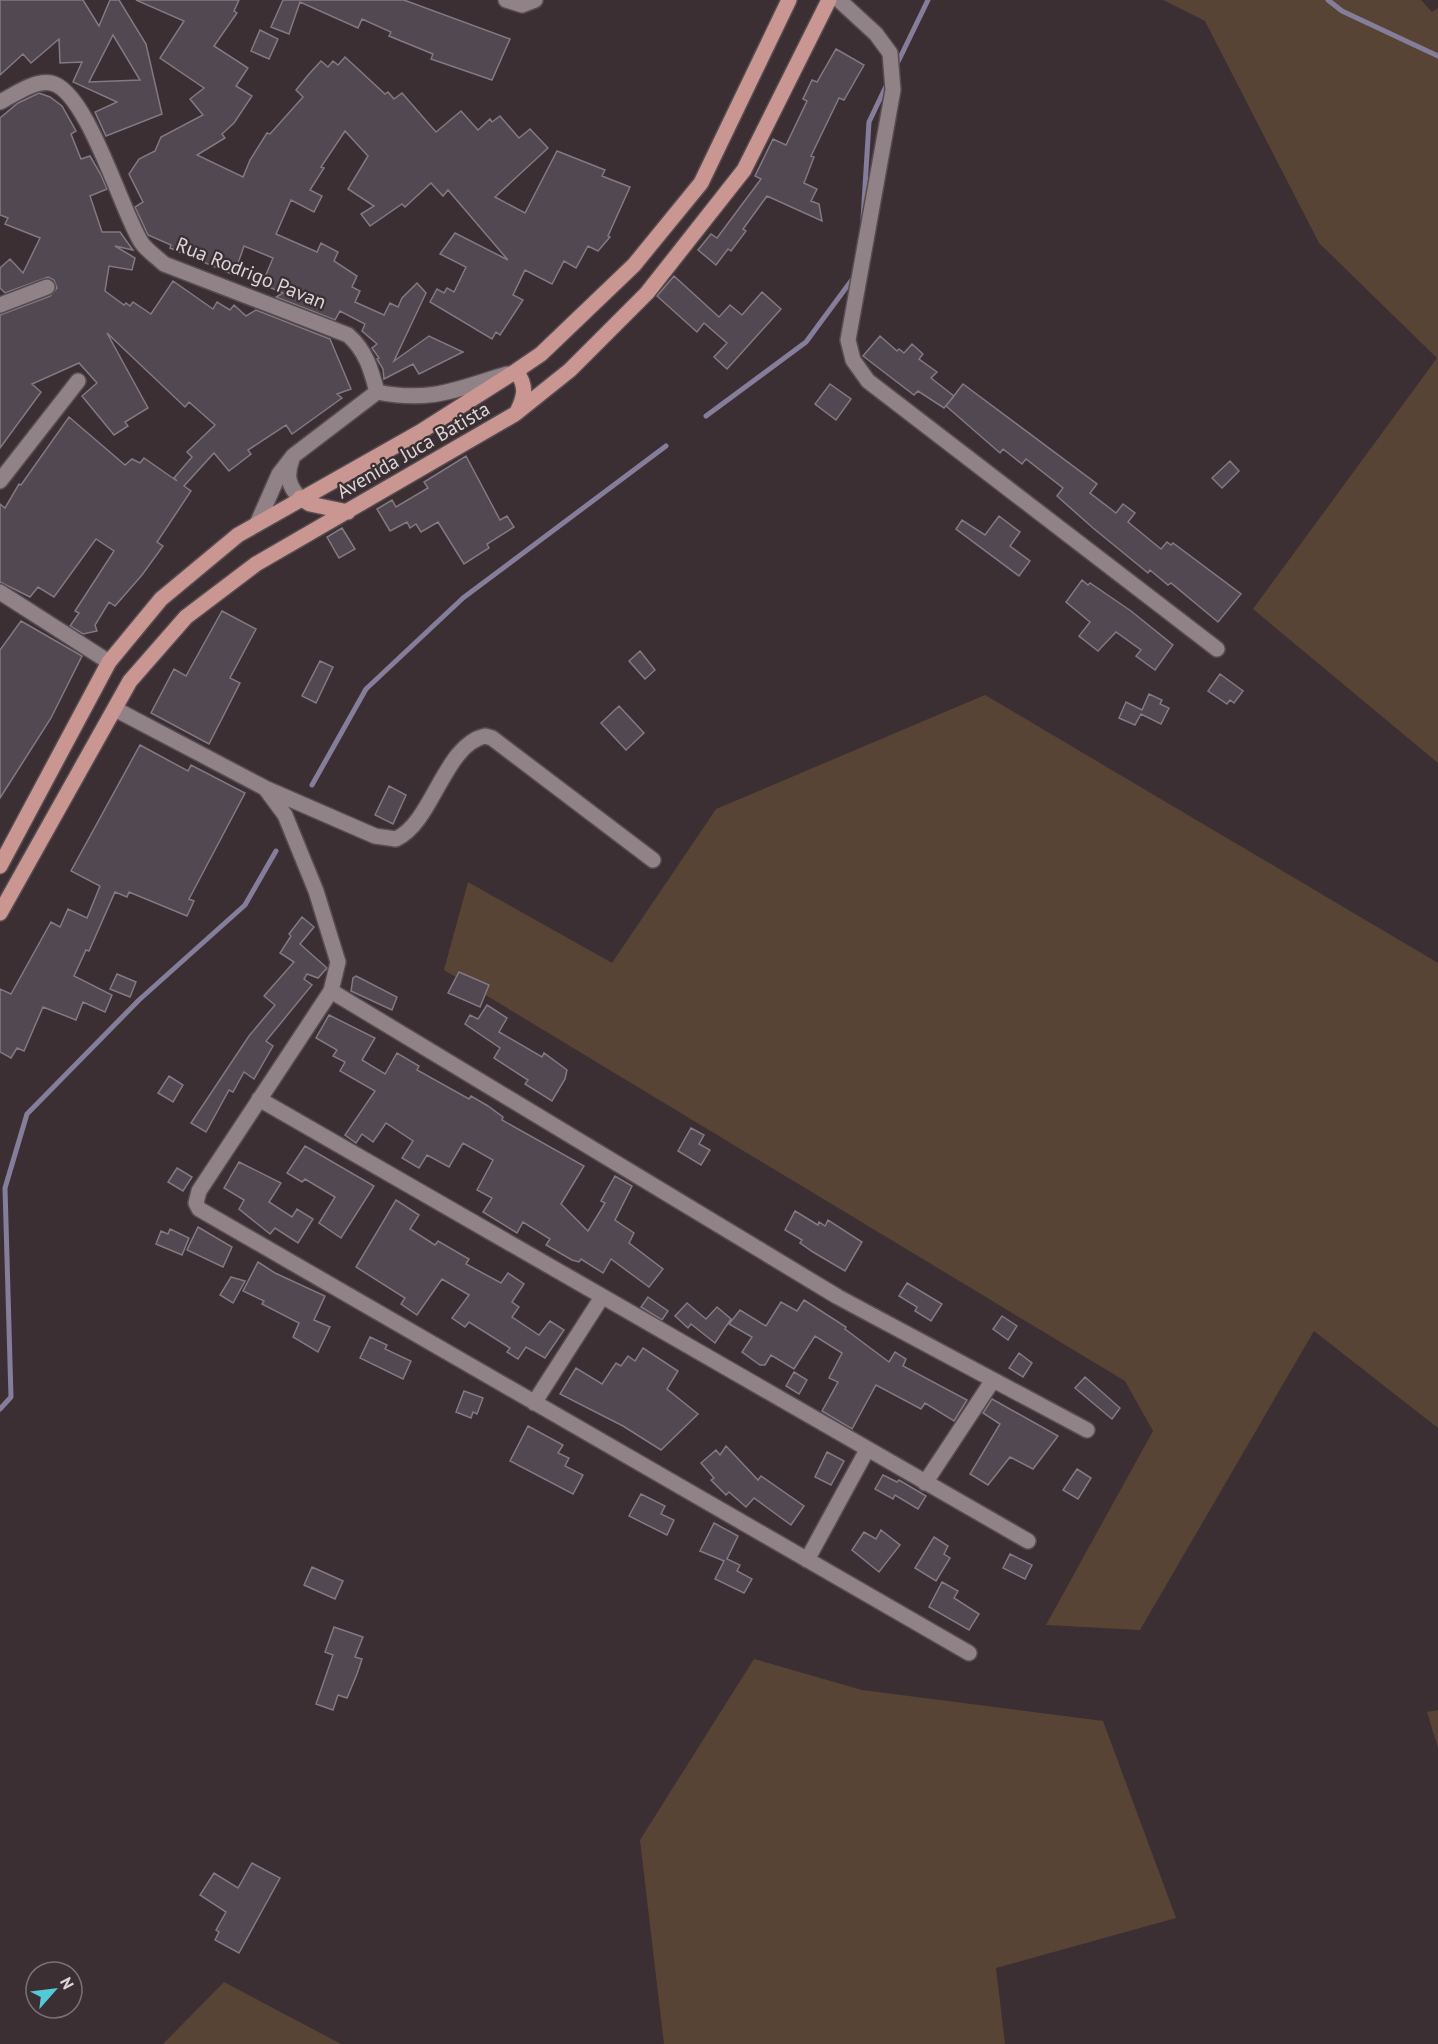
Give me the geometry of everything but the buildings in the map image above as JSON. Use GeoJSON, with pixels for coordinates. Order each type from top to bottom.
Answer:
{"type":"FeatureCollection","features":[{"type":"Feature","properties":{"kind":"main road","name":"Avenida Juca Batista"},"geometry":{"type":"LineString","coordinates":[[0,866],[109,662],[161,599],[238,535],[420,432],[541,354],[634,265],[701,183],[789,0]]}},
{"type":"Feature","properties":{"kind":"main road","name":"Avenida Juca Batista"},"geometry":{"type":"LineString","coordinates":[[0,913],[130,681],[186,617],[256,564],[348,513],[515,414],[570,370],[646,293],[744,170],[829,0]]}},
{"type":"Feature","properties":{"kind":"main road"},"geometry":{"type":"LineString","coordinates":[[515,414],[524,397],[524,388],[516,371]]}},
{"type":"Feature","properties":{"kind":"main road"},"geometry":{"type":"LineString","coordinates":[[300,498],[310,504],[348,513]]}},
{"type":"Feature","properties":{"kind":"street"},"geometry":{"type":"LineString","coordinates":[[506,0],[522,4],[535,0]]}},
{"type":"Feature","properties":{"kind":"street"},"geometry":{"type":"LineString","coordinates":[[839,0],[876,34],[890,53],[893,90],[848,340],[853,360],[868,381],[1217,648]]}},
{"type":"Feature","properties":{"kind":"street","name":"Rua Rodrigo Pavan"},"geometry":{"type":"LineString","coordinates":[[0,102],[39,84],[50,83],[61,87],[77,105],[96,141],[142,244],[164,264],[348,335],[363,350],[371,367],[377,392]]}},
{"type":"Feature","properties":{"kind":"street"},"geometry":{"type":"LineString","coordinates":[[0,305],[46,287]]}},
{"type":"Feature","properties":{"kind":"street"},"geometry":{"type":"LineString","coordinates":[[257,524],[279,474],[293,456],[377,392],[405,398],[425,397],[516,371]]}},
{"type":"Feature","properties":{"kind":"street"},"geometry":{"type":"LineString","coordinates":[[0,481],[78,381]]}},
{"type":"Feature","properties":{"kind":"street"},"geometry":{"type":"LineString","coordinates":[[293,456],[288,475],[290,484],[300,498]]}},
{"type":"Feature","properties":{"kind":"street"},"geometry":{"type":"LineString","coordinates":[[0,592],[109,662]]}},
{"type":"Feature","properties":{"kind":"street"},"geometry":{"type":"LineString","coordinates":[[115,709],[265,788],[375,836],[396,839],[410,828],[468,744],[485,736],[492,738],[653,860]]}},
{"type":"Feature","properties":{"kind":"street"},"geometry":{"type":"LineString","coordinates":[[265,788],[285,815],[316,891],[338,962],[330,991],[199,1191],[196,1203],[199,1209],[969,1653]]}},
{"type":"Feature","properties":{"kind":"street"},"geometry":{"type":"LineString","coordinates":[[330,991],[838,1297],[1087,1430]]}},
{"type":"Feature","properties":{"kind":"street"},"geometry":{"type":"LineString","coordinates":[[259,1099],[1028,1541]]}},
{"type":"Feature","properties":{"kind":"street"},"geometry":{"type":"LineString","coordinates":[[534,1403],[602,1297]]}},
{"type":"Feature","properties":{"kind":"street"},"geometry":{"type":"LineString","coordinates":[[925,1483],[993,1380]]}},
{"type":"Feature","properties":{"kind":"street"},"geometry":{"type":"LineString","coordinates":[[807,1560],[867,1450]]}},
{"type":"Feature","properties":{"kind":"shaded area"},"geometry":{"type":"Polygon","coordinates":[[[1163,0],[1421,0],[1432,12],[1438,8],[1438,763],[1253,609],[1437,358],[1319,243],[1205,21],[1163,0]]]}},
{"type":"Feature","properties":{"kind":"shaded area"},"geometry":{"type":"Polygon","coordinates":[[[985,695],[1438,963],[1438,1428],[1314,1331],[1140,1630],[1046,1625],[1153,1431],[1125,1381],[444,970],[468,882],[612,963],[716,809],[985,695]]]}},
{"type":"Feature","properties":{"kind":"shaded area"},"geometry":{"type":"Polygon","coordinates":[[[754,1659],[862,1690],[1103,1721],[1176,1918],[996,1968],[1005,2044],[664,2044],[640,1840],[754,1659]]]}},
{"type":"Feature","properties":{"kind":"shaded area"},"geometry":{"type":"Polygon","coordinates":[[[1438,1710],[1438,1748],[1427,1712],[1438,1710]]]}},
{"type":"Feature","properties":{"kind":"shaded area"},"geometry":{"type":"Polygon","coordinates":[[[224,1982],[341,2044],[163,2044],[224,1982]]]}},
{"type":"Feature","properties":{"kind":"waterway"},"geometry":{"type":"LineString","coordinates":[[896,66],[928,0]]}},
{"type":"Feature","properties":{"kind":"waterway"},"geometry":{"type":"LineString","coordinates":[[1328,0],[1342,11],[1438,56]]}},
{"type":"Feature","properties":{"kind":"waterway"},"geometry":{"type":"LineString","coordinates":[[863,219],[869,122],[888,82]]}},
{"type":"Feature","properties":{"kind":"waterway"},"geometry":{"type":"LineString","coordinates":[[706,416],[806,342],[854,277]]}},
{"type":"Feature","properties":{"kind":"waterway"},"geometry":{"type":"LineString","coordinates":[[312,785],[366,689],[463,598],[666,446]]}},
{"type":"Feature","properties":{"kind":"waterway"},"geometry":{"type":"LineString","coordinates":[[0,1409],[11,1397],[5,1188],[27,1114],[139,1000],[245,905],[276,851]]}}]}
